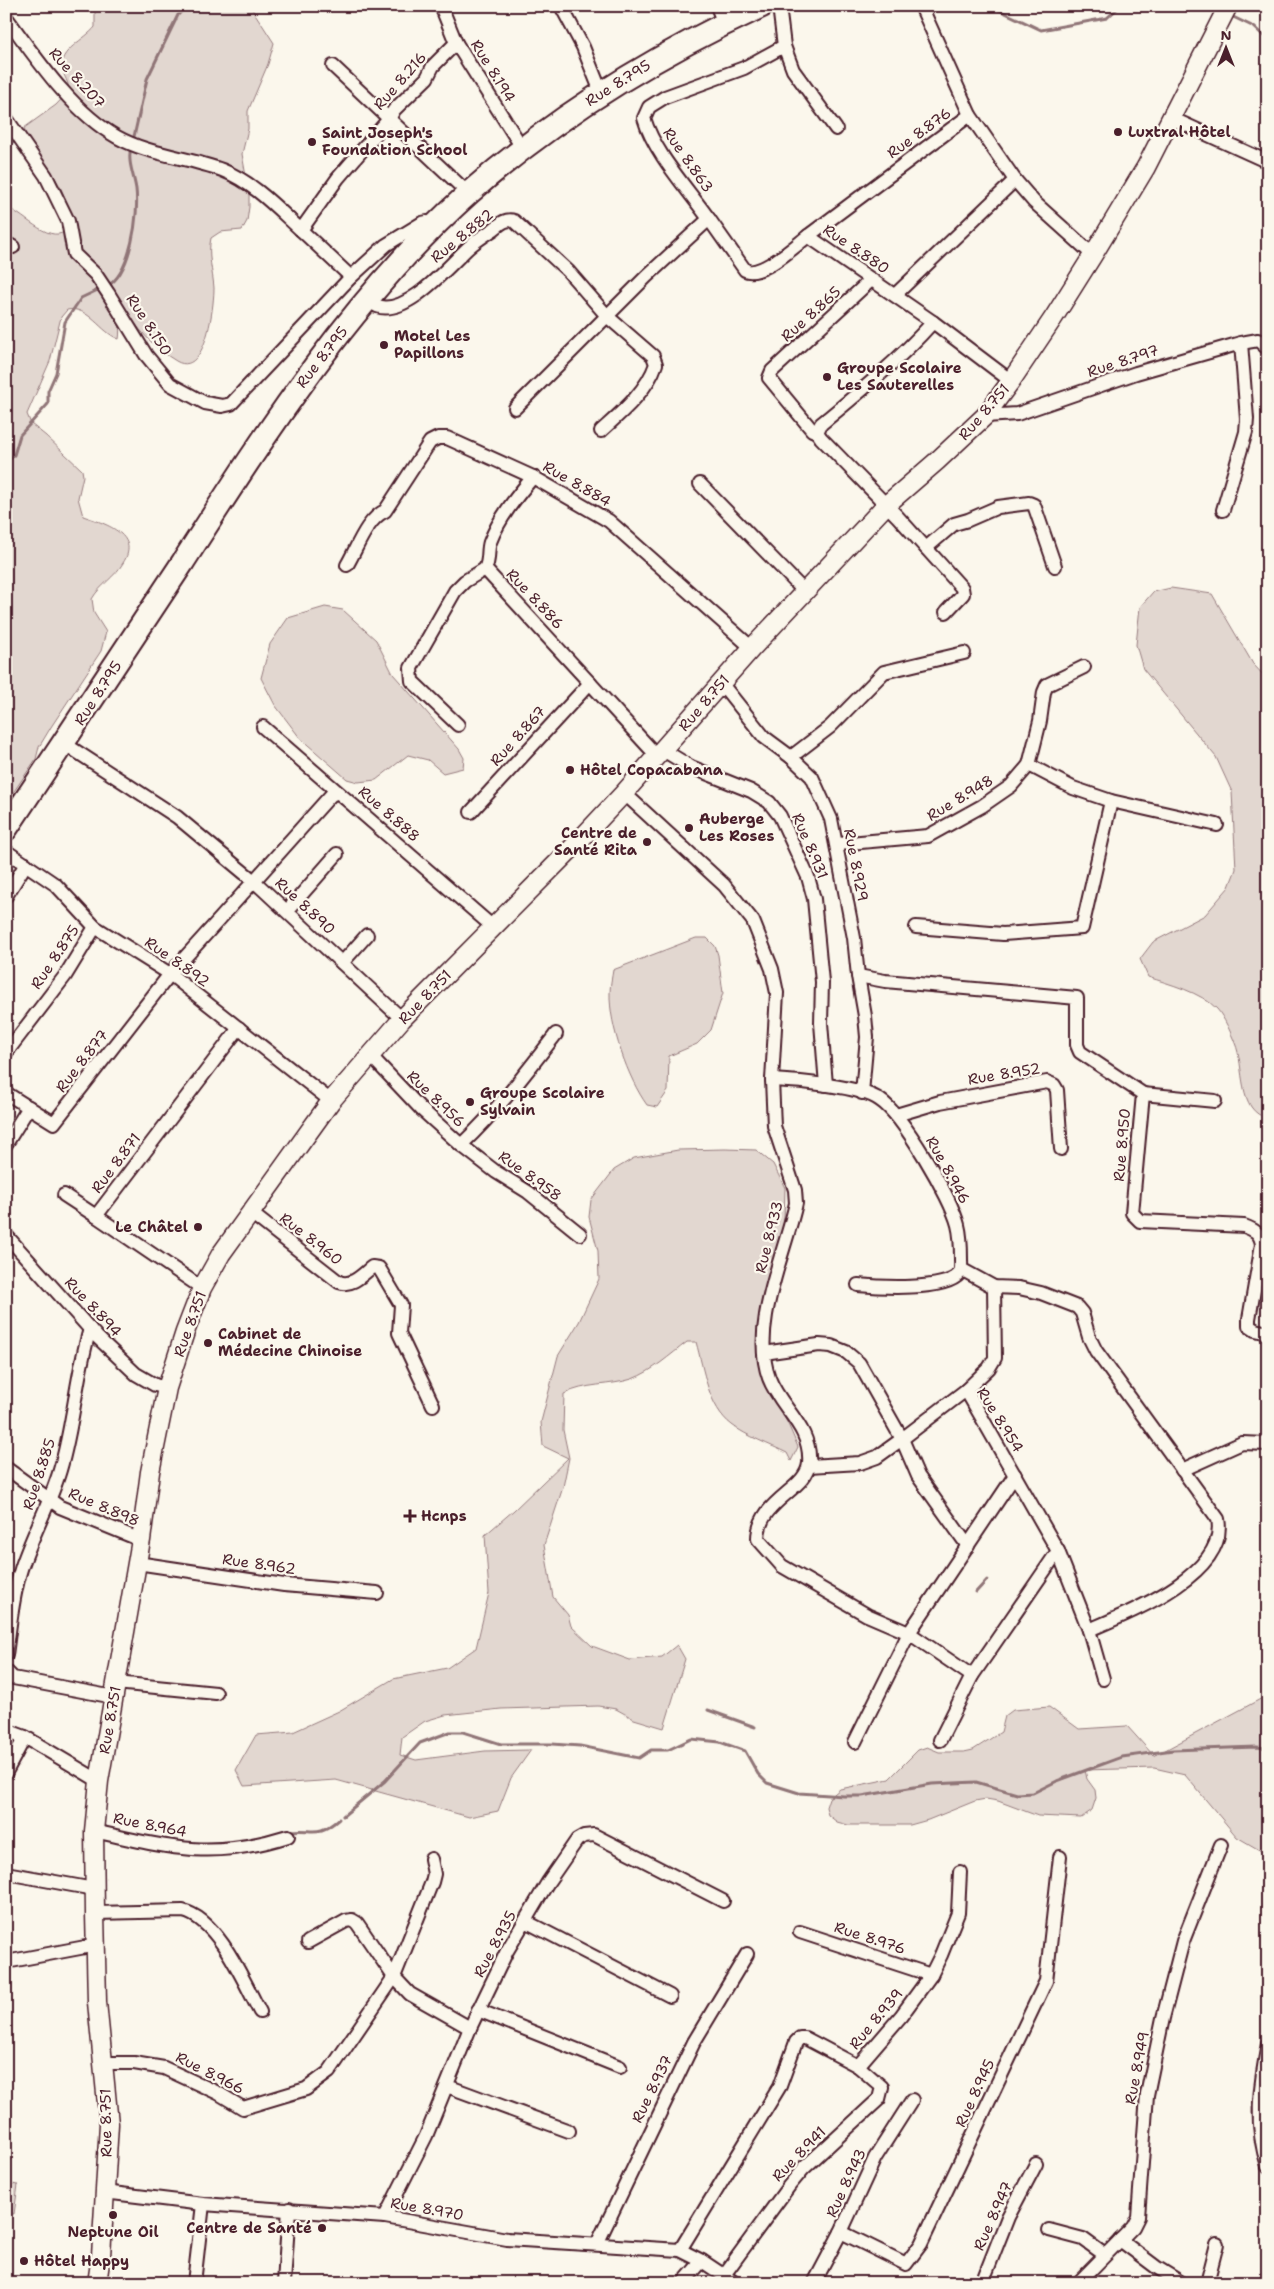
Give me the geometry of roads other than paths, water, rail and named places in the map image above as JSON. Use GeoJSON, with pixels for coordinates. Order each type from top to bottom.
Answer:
{"type":"FeatureCollection","features":[{"type":"Feature","properties":{"kind":"highway","name":"Rue 8.795"},"geometry":{"type":"LineString","coordinates":[[6,829],[65,744],[265,434],[314,366],[368,299],[435,226],[468,194],[523,149],[602,92],[662,57],[721,15],[762,6]]}},
{"type":"Feature","properties":{"kind":"main road","name":"Rue 8.751"},"geometry":{"type":"LineString","coordinates":[[97,2283],[102,2256],[109,2124],[98,2002],[94,1913],[94,1831],[98,1781],[141,1540],[150,1472],[167,1388],[185,1332],[202,1288],[221,1254],[331,1101],[402,1019],[624,794],[752,648],[885,506],[985,416],[1011,381],[1093,256],[1146,167],[1228,6]]}},
{"type":"Feature","properties":{"kind":"street","name":"Rue 8.194"},"geometry":{"type":"LineString","coordinates":[[441,6],[456,43],[523,149]]}},
{"type":"Feature","properties":{"kind":"street"},"geometry":{"type":"LineString","coordinates":[[561,6],[583,47],[602,92]]}},
{"type":"Feature","properties":{"kind":"street"},"geometry":{"type":"LineString","coordinates":[[779,6],[784,46],[793,70],[836,128]]}},
{"type":"Feature","properties":{"kind":"street"},"geometry":{"type":"LineString","coordinates":[[921,6],[970,115]]}},
{"type":"Feature","properties":{"kind":"street","name":"Rue 8.207"},"geometry":{"type":"LineString","coordinates":[[6,17],[74,104],[97,124],[132,144],[224,171],[259,191],[301,230]]}},
{"type":"Feature","properties":{"kind":"street","name":"Rue 8.216"},"geometry":{"type":"LineString","coordinates":[[301,230],[338,178],[389,119],[394,110],[426,78],[433,66],[456,43]]}},
{"type":"Feature","properties":{"kind":"street","name":"Rue 8.863"},"geometry":{"type":"LineString","coordinates":[[762,270],[750,273],[745,270],[656,145],[648,131],[644,118],[649,107],[665,97],[744,68],[784,46]]}},
{"type":"Feature","properties":{"kind":"street"},"geometry":{"type":"LineString","coordinates":[[333,66],[468,194]]}},
{"type":"Feature","properties":{"kind":"street","name":"Rue 8.876"},"geometry":{"type":"LineString","coordinates":[[808,236],[970,115],[1015,180],[1034,202],[1093,256]]}},
{"type":"Feature","properties":{"kind":"street","name":"Rue 8.150"},"geometry":{"type":"LineString","coordinates":[[6,118],[46,176],[68,221],[74,254],[96,275],[146,355],[170,384],[205,403],[222,406],[231,404],[351,277],[386,245],[422,223],[427,222],[435,226]]}},
{"type":"Feature","properties":{"kind":"street"},"geometry":{"type":"LineString","coordinates":[[1170,118],[1268,162]]}},
{"type":"Feature","properties":{"kind":"street"},"geometry":{"type":"LineString","coordinates":[[896,294],[1015,180]]}},
{"type":"Feature","properties":{"kind":"street","name":"Rue 8.882"},"geometry":{"type":"LineString","coordinates":[[368,299],[378,306],[393,306],[410,299],[423,290],[468,248],[510,219],[568,271],[608,316]]}},
{"type":"Feature","properties":{"kind":"street"},"geometry":{"type":"LineString","coordinates":[[515,408],[647,276],[709,219]]}},
{"type":"Feature","properties":{"kind":"street"},"geometry":{"type":"LineString","coordinates":[[301,230],[351,277]]}},
{"type":"Feature","properties":{"kind":"street","name":"Rue 8.880"},"geometry":{"type":"LineString","coordinates":[[762,270],[808,236],[871,280],[896,294],[1011,381]]}},
{"type":"Feature","properties":{"kind":"street","name":"Rue 8.865"},"geometry":{"type":"LineString","coordinates":[[817,432],[812,430],[769,378],[772,371],[871,280]]}},
{"type":"Feature","properties":{"kind":"street"},"geometry":{"type":"LineString","coordinates":[[601,431],[641,391],[653,373],[656,364],[653,356],[608,316]]}},
{"type":"Feature","properties":{"kind":"street"},"geometry":{"type":"LineString","coordinates":[[932,322],[868,386],[821,424],[817,432],[964,591],[946,612]]}},
{"type":"Feature","properties":{"kind":"street","name":"Rue 8.797"},"geometry":{"type":"LineString","coordinates":[[985,416],[1017,414],[1162,365],[1241,343],[1263,338],[1268,349]]}},
{"type":"Feature","properties":{"kind":"street"},"geometry":{"type":"LineString","coordinates":[[1223,510],[1246,432],[1247,419],[1241,343]]}},
{"type":"Feature","properties":{"kind":"street","name":"Rue 8.884"},"geometry":{"type":"LineString","coordinates":[[348,565],[372,522],[379,514],[385,511],[430,442],[438,438],[447,438],[533,477],[609,521],[752,648]]}},
{"type":"Feature","properties":{"kind":"street"},"geometry":{"type":"LineString","coordinates":[[485,569],[489,561],[489,546],[494,532],[533,477]]}},
{"type":"Feature","properties":{"kind":"street"},"geometry":{"type":"LineString","coordinates":[[700,484],[804,592]]}},
{"type":"Feature","properties":{"kind":"street"},"geometry":{"type":"LineString","coordinates":[[926,548],[954,524],[998,507],[1029,503],[1034,505],[1055,566]]}},
{"type":"Feature","properties":{"kind":"street","name":"Rue 8.886"},"geometry":{"type":"LineString","coordinates":[[458,725],[412,681],[411,668],[455,591],[485,569],[590,683],[660,753]]}},
{"type":"Feature","properties":{"kind":"street"},"geometry":{"type":"LineString","coordinates":[[791,757],[830,727],[884,672],[964,652]]}},
{"type":"Feature","properties":{"kind":"street"},"geometry":{"type":"LineString","coordinates":[[1084,667],[1047,685],[1029,765],[1073,788],[1111,801],[1218,825]]}},
{"type":"Feature","properties":{"kind":"street","name":"Rue 8.867"},"geometry":{"type":"LineString","coordinates":[[471,812],[590,683]]}},
{"type":"Feature","properties":{"kind":"street","name":"Rue 8.929"},"geometry":{"type":"LineString","coordinates":[[721,683],[764,737],[791,757],[812,777],[831,819],[838,844],[854,938],[867,1037],[862,1093]]}},
{"type":"Feature","properties":{"kind":"street","name":"Rue 8.888"},"geometry":{"type":"LineString","coordinates":[[263,727],[336,793],[340,793],[493,927]]}},
{"type":"Feature","properties":{"kind":"street"},"geometry":{"type":"LineString","coordinates":[[65,744],[177,817],[254,881],[331,795],[336,793]]}},
{"type":"Feature","properties":{"kind":"street","name":"Rue 8.931"},"geometry":{"type":"LineString","coordinates":[[660,753],[751,791],[769,802],[780,816],[808,877],[814,899],[820,952],[826,1085]]}},
{"type":"Feature","properties":{"kind":"street","name":"Rue 8.948"},"geometry":{"type":"LineString","coordinates":[[838,844],[928,836],[982,806],[1011,786],[1029,765]]}},
{"type":"Feature","properties":{"kind":"street","name":"Rue 8.933"},"geometry":{"type":"LineString","coordinates":[[624,794],[724,885],[753,921],[772,969],[777,993],[772,1080],[774,1126],[795,1190],[796,1203],[768,1309],[764,1353],[769,1378],[782,1400],[796,1417],[806,1439],[810,1454],[809,1466]]}},
{"type":"Feature","properties":{"kind":"street"},"geometry":{"type":"LineString","coordinates":[[916,927],[1002,934],[1082,928],[1111,801]]}},
{"type":"Feature","properties":{"kind":"street","name":"Rue 8.892"},"geometry":{"type":"LineString","coordinates":[[6,851],[56,885],[95,927],[170,974],[331,1101]]}},
{"type":"Feature","properties":{"kind":"street"},"geometry":{"type":"LineString","coordinates":[[287,911],[337,854]]}},
{"type":"Feature","properties":{"kind":"street"},"geometry":{"type":"LineString","coordinates":[[6,896],[26,864]]}},
{"type":"Feature","properties":{"kind":"street","name":"Rue 8.890"},"geometry":{"type":"LineString","coordinates":[[170,974],[254,881],[402,1019]]}},
{"type":"Feature","properties":{"kind":"street","name":"Rue 8.875"},"geometry":{"type":"LineString","coordinates":[[6,1053],[65,976],[95,927]]}},
{"type":"Feature","properties":{"kind":"street"},"geometry":{"type":"LineString","coordinates":[[342,963],[367,935]]}},
{"type":"Feature","properties":{"kind":"street","name":"Rue 8.877"},"geometry":{"type":"LineString","coordinates":[[6,1093],[54,1123],[170,974]]}},
{"type":"Feature","properties":{"kind":"street","name":"Rue 8.950"},"geometry":{"type":"LineString","coordinates":[[858,976],[885,981],[1077,998],[1077,1045],[1080,1052],[1143,1094],[1132,1212],[1135,1218],[1140,1221],[1244,1226],[1255,1230],[1265,1245],[1249,1326],[1255,1330],[1268,1333]]}},
{"type":"Feature","properties":{"kind":"street","name":"Rue 8.871"},"geometry":{"type":"LineString","coordinates":[[202,1288],[96,1216],[239,1028]]}},
{"type":"Feature","properties":{"kind":"street","name":"Rue 8.956"},"geometry":{"type":"LineString","coordinates":[[371,1056],[421,1109],[461,1145],[500,1106],[556,1034]]}},
{"type":"Feature","properties":{"kind":"street","name":"Rue 8.946"},"geometry":{"type":"LineString","coordinates":[[772,1080],[826,1085],[862,1093],[878,1098],[896,1115],[929,1164],[958,1224],[961,1243],[961,1269]]}},
{"type":"Feature","properties":{"kind":"street","name":"Rue 8.952"},"geometry":{"type":"LineString","coordinates":[[896,1115],[940,1102],[1047,1082],[1054,1084],[1058,1090],[1061,1149]]}},
{"type":"Feature","properties":{"kind":"street"},"geometry":{"type":"LineString","coordinates":[[1143,1094],[1215,1102]]}},
{"type":"Feature","properties":{"kind":"street"},"geometry":{"type":"LineString","coordinates":[[6,1144],[29,1107]]}},
{"type":"Feature","properties":{"kind":"street","name":"Rue 8.958"},"geometry":{"type":"LineString","coordinates":[[461,1145],[496,1172],[528,1192],[580,1234]]}},
{"type":"Feature","properties":{"kind":"street"},"geometry":{"type":"LineString","coordinates":[[64,1194],[96,1216]]}},
{"type":"Feature","properties":{"kind":"street","name":"Rue 8.960"},"geometry":{"type":"LineString","coordinates":[[251,1213],[339,1282],[351,1283],[372,1267],[379,1268],[401,1305],[399,1333],[434,1405]]}},
{"type":"Feature","properties":{"kind":"street","name":"Rue 8.894"},"geometry":{"type":"LineString","coordinates":[[6,1235],[90,1329],[136,1374],[155,1385],[167,1388]]}},
{"type":"Feature","properties":{"kind":"street"},"geometry":{"type":"LineString","coordinates":[[858,1285],[885,1287],[931,1285],[952,1279],[961,1269],[994,1287],[1018,1288],[1042,1294],[1077,1307],[1082,1313],[1089,1337],[1096,1351],[1218,1519],[1220,1529],[1217,1542],[1203,1565],[1144,1607],[1089,1630]]}},
{"type":"Feature","properties":{"kind":"street"},"geometry":{"type":"LineString","coordinates":[[966,1390],[989,1368],[995,1358],[994,1287]]}},
{"type":"Feature","properties":{"kind":"street","name":"Rue 8.885"},"geometry":{"type":"LineString","coordinates":[[6,1656],[13,1597],[21,1569],[50,1500],[70,1431],[75,1392],[90,1329]]}},
{"type":"Feature","properties":{"kind":"street"},"geometry":{"type":"LineString","coordinates":[[764,1353],[819,1345],[832,1346],[846,1352],[859,1363],[902,1439],[918,1476],[968,1546]]}},
{"type":"Feature","properties":{"kind":"street","name":"Rue 8.954"},"geometry":{"type":"LineString","coordinates":[[809,1466],[860,1463],[877,1457],[966,1390],[1058,1551],[1089,1630],[1103,1679]]}},
{"type":"Feature","properties":{"kind":"street"},"geometry":{"type":"LineString","coordinates":[[1182,1470],[1242,1443],[1268,1444]]}},
{"type":"Feature","properties":{"kind":"street"},"geometry":{"type":"LineString","coordinates":[[809,1466],[799,1481],[765,1514],[758,1529],[758,1539],[782,1566],[867,1615],[909,1634],[972,1676]]}},
{"type":"Feature","properties":{"kind":"street","name":"Rue 8.898"},"geometry":{"type":"LineString","coordinates":[[6,1468],[60,1507],[102,1526],[141,1540]]}},
{"type":"Feature","properties":{"kind":"street"},"geometry":{"type":"LineString","coordinates":[[855,1742],[909,1634],[1014,1475]]}},
{"type":"Feature","properties":{"kind":"street"},"geometry":{"type":"LineString","coordinates":[[940,1740],[972,1676],[1058,1551]]}},
{"type":"Feature","properties":{"kind":"street","name":"Rue 8.962"},"geometry":{"type":"LineString","coordinates":[[137,1563],[284,1585],[377,1593]]}},
{"type":"Feature","properties":{"kind":"street"},"geometry":{"type":"LineString","coordinates":[[6,1671],[13,1678],[115,1690],[216,1693]]}},
{"type":"Feature","properties":{"kind":"street"},"geometry":{"type":"LineString","coordinates":[[6,1730],[24,1737],[98,1781]]}},
{"type":"Feature","properties":{"kind":"street"},"geometry":{"type":"LineString","coordinates":[[6,1772],[24,1737]]}},
{"type":"Feature","properties":{"kind":"street","name":"Rue 8.964"},"geometry":{"type":"LineString","coordinates":[[94,1831],[169,1848],[197,1850],[242,1848],[288,1836]]}},
{"type":"Feature","properties":{"kind":"street","name":"Rue 8.935"},"geometry":{"type":"LineString","coordinates":[[385,2217],[426,2136],[470,2028],[507,1951],[548,1882],[577,1840],[584,1836],[594,1835],[723,1901]]}},
{"type":"Feature","properties":{"kind":"street","name":"Rue 8.949"},"geometry":{"type":"LineString","coordinates":[[1078,2283],[1133,2227],[1138,2217],[1147,2095],[1172,1979],[1183,1941],[1221,1845]]}},
{"type":"Feature","properties":{"kind":"street","name":"Rue 8.945"},"geometry":{"type":"LineString","coordinates":[[841,2232],[906,2264],[921,2244],[1046,1981],[1060,1857]]}},
{"type":"Feature","properties":{"kind":"street","name":"Rue 8.966"},"geometry":{"type":"LineString","coordinates":[[104,2062],[134,2062],[164,2068],[218,2093],[243,2108],[306,2089],[329,2072],[394,1977],[432,1882],[434,1874],[431,1859]]}},
{"type":"Feature","properties":{"kind":"street","name":"Rue 8.939"},"geometry":{"type":"LineString","coordinates":[[680,2250],[780,2086],[796,2042],[800,2038],[805,2038],[858,2066],[901,2016],[931,1975],[941,1956],[958,1913],[960,1872]]}},
{"type":"Feature","properties":{"kind":"street"},"geometry":{"type":"LineString","coordinates":[[6,1873],[94,1889]]}},
{"type":"Feature","properties":{"kind":"street"},"geometry":{"type":"LineString","coordinates":[[94,1913],[183,1910],[191,1913],[223,1944],[260,2012]]}},
{"type":"Feature","properties":{"kind":"street"},"geometry":{"type":"LineString","coordinates":[[308,1942],[352,1920],[357,1923],[394,1977],[410,1994],[470,2028]]}},
{"type":"Feature","properties":{"kind":"street"},"geometry":{"type":"LineString","coordinates":[[525,1921],[670,1996]]}},
{"type":"Feature","properties":{"kind":"street","name":"Rue 8.976"},"geometry":{"type":"LineString","coordinates":[[800,1932],[931,1975]]}},
{"type":"Feature","properties":{"kind":"street"},"geometry":{"type":"LineString","coordinates":[[6,1962],[96,1945]]}},
{"type":"Feature","properties":{"kind":"street","name":"Rue 8.937"},"geometry":{"type":"LineString","coordinates":[[597,2244],[694,2042],[747,1954]]}},
{"type":"Feature","properties":{"kind":"street"},"geometry":{"type":"LineString","coordinates":[[478,2010],[620,2067]]}},
{"type":"Feature","properties":{"kind":"street"},"geometry":{"type":"LineString","coordinates":[[1268,2047],[1258,2113],[1259,2132],[1268,2166]]}},
{"type":"Feature","properties":{"kind":"street","name":"Rue 8.941"},"geometry":{"type":"LineString","coordinates":[[724,2275],[794,2180],[879,2099],[882,2087],[858,2066]]}},
{"type":"Feature","properties":{"kind":"street"},"geometry":{"type":"LineString","coordinates":[[447,2086],[569,2131]]}},
{"type":"Feature","properties":{"kind":"street","name":"Rue 8.943"},"geometry":{"type":"LineString","coordinates":[[814,2283],[841,2232],[875,2158],[912,2100]]}},
{"type":"Feature","properties":{"kind":"street","name":"Rue 8.947"},"geometry":{"type":"LineString","coordinates":[[982,2283],[1008,2217],[1036,2164]]}},
{"type":"Feature","properties":{"kind":"street","name":"Rue 8.970"},"geometry":{"type":"LineString","coordinates":[[104,2192],[203,2204],[385,2217],[507,2239],[680,2250],[702,2261],[735,2283]]}},
{"type":"Feature","properties":{"kind":"street"},"geometry":{"type":"LineString","coordinates":[[194,2283],[203,2204]]}},
{"type":"Feature","properties":{"kind":"street"},"geometry":{"type":"LineString","coordinates":[[284,2283],[290,2209]]}},
{"type":"Feature","properties":{"kind":"street"},"geometry":{"type":"LineString","coordinates":[[1049,2230],[1083,2239],[1105,2255]]}},
{"type":"Feature","properties":{"kind":"street"},"geometry":{"type":"LineString","coordinates":[[1120,2240],[1156,2267],[1182,2283]]}},
{"type":"Feature","properties":{"kind":"street"},"geometry":{"type":"LineString","coordinates":[[1207,2283],[1217,2244]]}},
{"type":"Feature","properties":{"kind":"street"},"geometry":{"type":"LineString","coordinates":[[683,2283],[702,2261]]}},
{"type":"Feature","properties":{"kind":"waterway"},"geometry":{"type":"LineString","coordinates":[[133,141],[147,79],[178,15],[186,6]]}},
{"type":"Feature","properties":{"kind":"waterway"},"geometry":{"type":"LineString","coordinates":[[997,6],[999,10],[1041,30],[1107,18],[1120,6]]}},
{"type":"Feature","properties":{"kind":"waterway"},"geometry":{"type":"LineString","coordinates":[[1213,6],[1219,9]]}},
{"type":"Feature","properties":{"kind":"waterway"},"geometry":{"type":"LineString","coordinates":[[1229,15],[1254,27],[1268,40]]}},
{"type":"Feature","properties":{"kind":"waterway"},"geometry":{"type":"LineString","coordinates":[[107,286],[122,269],[132,242],[137,200],[130,163],[131,147]]}},
{"type":"Feature","properties":{"kind":"waterway"},"geometry":{"type":"LineString","coordinates":[[6,463],[14,455],[20,435],[48,404],[48,391],[56,373],[65,322],[81,298],[102,288]]}},
{"type":"Feature","properties":{"kind":"waterway"},"geometry":{"type":"LineString","coordinates":[[976,1592],[987,1580]]}},
{"type":"Feature","properties":{"kind":"waterway"},"geometry":{"type":"LineString","coordinates":[[708,1710],[755,1727]]}},
{"type":"Feature","properties":{"kind":"waterway"},"geometry":{"type":"LineString","coordinates":[[343,1816],[385,1781],[420,1743],[450,1732],[463,1732],[501,1744],[580,1746],[639,1758],[651,1750],[668,1750],[691,1739],[720,1742],[745,1751],[758,1774],[767,1783],[799,1793],[844,1796],[862,1796],[932,1784],[976,1782],[1017,1794],[1033,1793],[1057,1781],[1122,1757],[1173,1750],[1268,1748]]}},
{"type":"Feature","properties":{"kind":"waterway"},"geometry":{"type":"LineString","coordinates":[[290,1831],[320,1830],[332,1825],[339,1819]]}},
{"type":"Feature","properties":{"kind":"place","name":"Luxtral Hôtel"},"geometry":{"type":"Point","coordinates":[1118,132]}},
{"type":"Feature","properties":{"kind":"place","name":"Saint Joseph's Foundation School"},"geometry":{"type":"Point","coordinates":[312,142]}},
{"type":"Feature","properties":{"kind":"place","name":"Motel Les Papillons"},"geometry":{"type":"Point","coordinates":[384,345]}},
{"type":"Feature","properties":{"kind":"place","name":"Groupe Scolaire Les Sauterelles"},"geometry":{"type":"Point","coordinates":[827,377]}},
{"type":"Feature","properties":{"kind":"place","name":"Hôtel Copacabana"},"geometry":{"type":"Point","coordinates":[570,770]}},
{"type":"Feature","properties":{"kind":"place","name":"Auberge Les Roses"},"geometry":{"type":"Point","coordinates":[689,828]}},
{"type":"Feature","properties":{"kind":"place","name":"Centre de Santé Rita"},"geometry":{"type":"Point","coordinates":[647,842]}},
{"type":"Feature","properties":{"kind":"place","name":"Groupe Scolaire Sylvain"},"geometry":{"type":"Point","coordinates":[470,1102]}},
{"type":"Feature","properties":{"kind":"place","name":"Le Châtel"},"geometry":{"type":"Point","coordinates":[198,1227]}},
{"type":"Feature","properties":{"kind":"place","name":"Cabinet de Médecine Chinoise"},"geometry":{"type":"Point","coordinates":[208,1343]}},
{"type":"Feature","properties":{"kind":"place","name":"Hcnps"},"geometry":{"type":"Point","coordinates":[410,1516]}},
{"type":"Feature","properties":{"kind":"place","name":"Neptune Oil"},"geometry":{"type":"Point","coordinates":[113,2215]}},
{"type":"Feature","properties":{"kind":"place","name":"Centre de Santé"},"geometry":{"type":"Point","coordinates":[322,2228]}},
{"type":"Feature","properties":{"kind":"place","name":"Hôtel Happy"},"geometry":{"type":"Point","coordinates":[24,2261]}}]}
